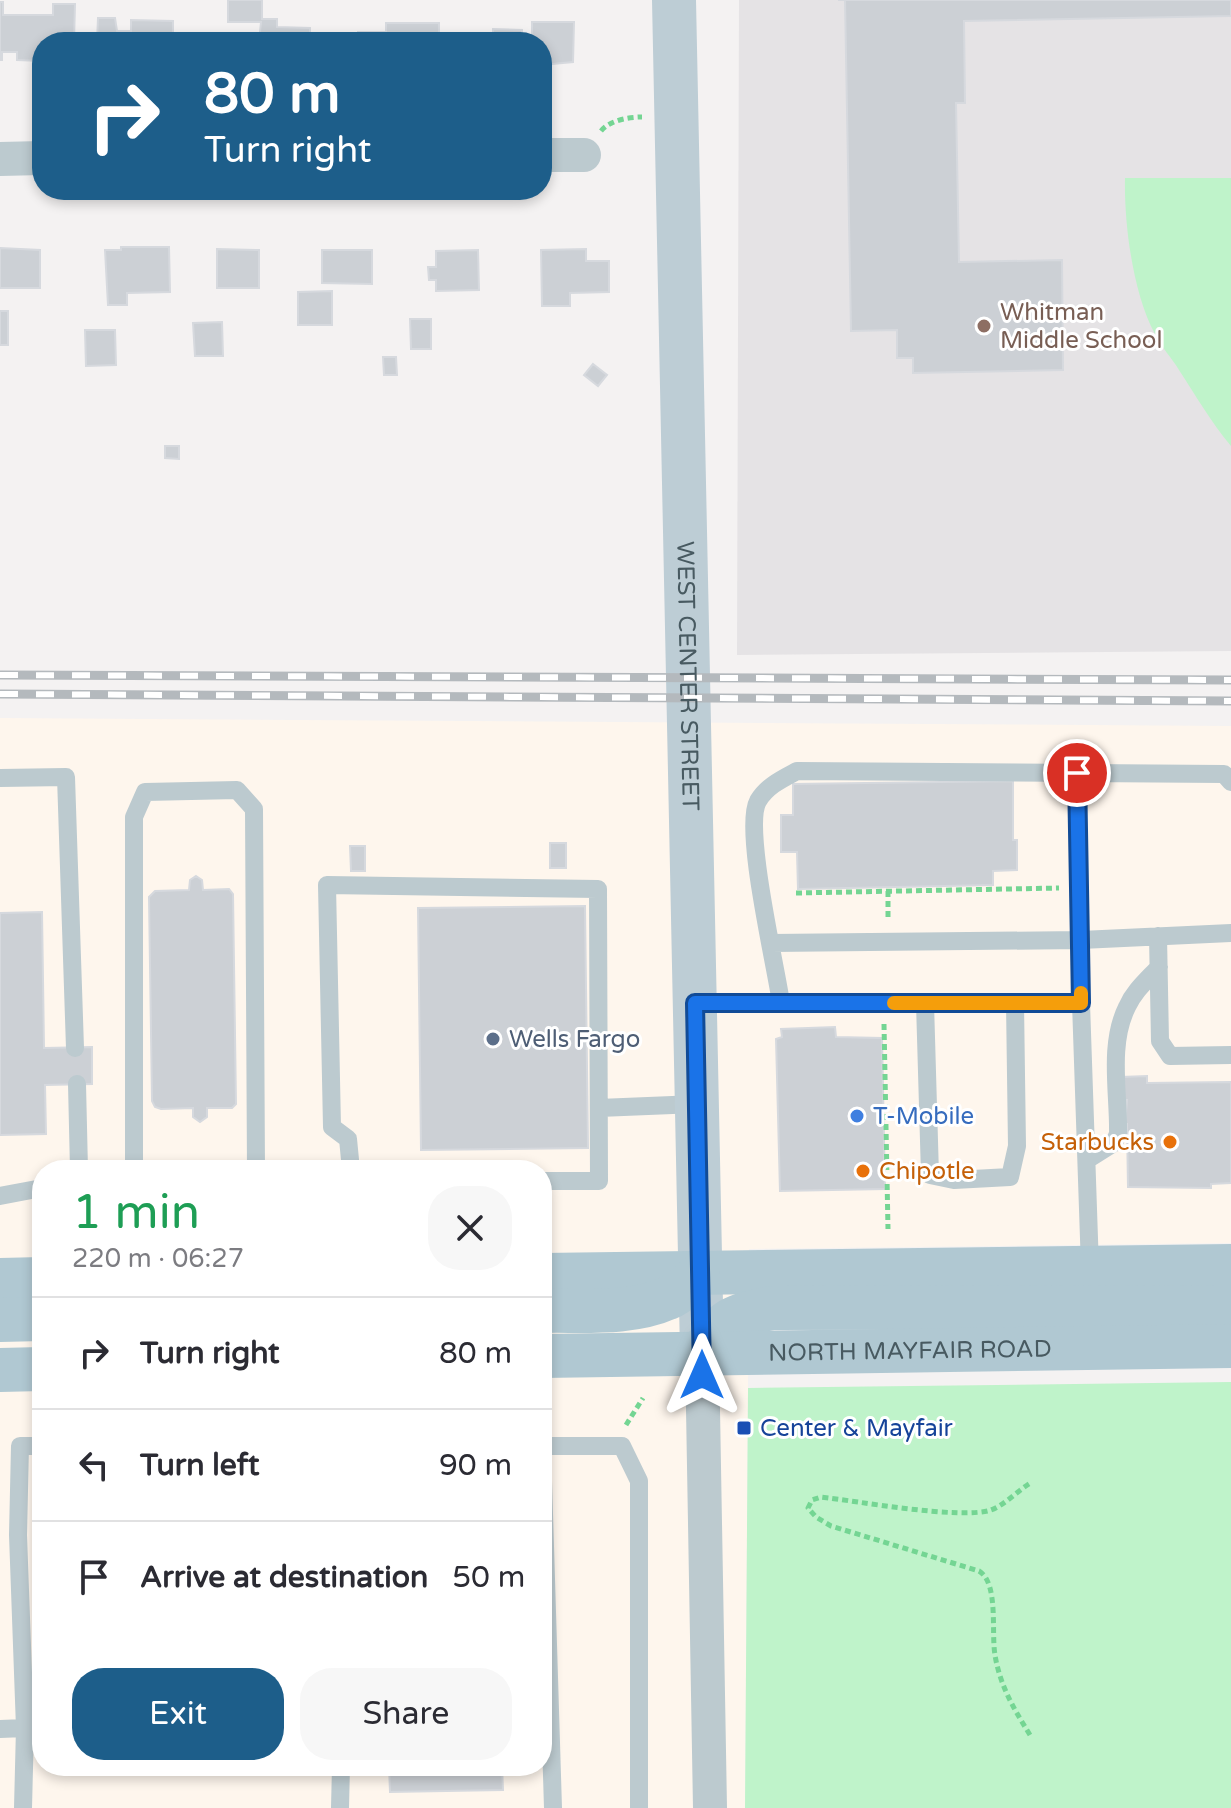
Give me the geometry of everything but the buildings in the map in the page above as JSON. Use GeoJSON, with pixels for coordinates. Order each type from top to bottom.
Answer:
{"type":"FeatureCollection","features":[{"type":"Feature","properties":{"kind":"main road"},"geometry":{"type":"LineString","coordinates":[[552,1275],[1231,1266]]}},
{"type":"Feature","properties":{"kind":"main road"},"geometry":{"type":"LineString","coordinates":[[552,1311],[645,1306],[671,1297],[701,1274]]}},
{"type":"Feature","properties":{"kind":"main road"},"geometry":{"type":"LineString","coordinates":[[0,1280],[32,1279]]}},
{"type":"Feature","properties":{"kind":"main road"},"geometry":{"type":"LineString","coordinates":[[702,1352],[719,1326],[737,1315],[772,1308],[1231,1307]]}},
{"type":"Feature","properties":{"kind":"main road"},"geometry":{"type":"LineString","coordinates":[[0,1320],[32,1319]]}},
{"type":"Feature","properties":{"kind":"main road","name":"NORTH MAYFAIR ROAD"},"geometry":{"type":"LineString","coordinates":[[552,1356],[1231,1346]]}},
{"type":"Feature","properties":{"kind":"main road"},"geometry":{"type":"LineString","coordinates":[[0,1370],[32,1369]]}},
{"type":"Feature","properties":{"kind":"street","name":"WEST CENTER STREET"},"geometry":{"type":"LineString","coordinates":[[674,0],[702,1352]]}},
{"type":"Feature","properties":{"kind":"street"},"geometry":{"type":"LineString","coordinates":[[552,155],[584,155]]}},
{"type":"Feature","properties":{"kind":"street"},"geometry":{"type":"LineString","coordinates":[[0,159],[32,158]]}},
{"type":"Feature","properties":{"kind":"street"},"geometry":{"type":"LineString","coordinates":[[702,1352],[710,1808]]}},
{"type":"Feature","properties":{"kind":"lane"},"geometry":{"type":"LineString","coordinates":[[781,1003],[753,834],[757,803],[774,783],[797,771],[1224,774],[1231,782]]}},
{"type":"Feature","properties":{"kind":"lane"},"geometry":{"type":"LineString","coordinates":[[1077,773],[1090,1268]]}},
{"type":"Feature","properties":{"kind":"lane"},"geometry":{"type":"LineString","coordinates":[[0,778],[66,777],[75,1048]]}},
{"type":"Feature","properties":{"kind":"lane"},"geometry":{"type":"LineString","coordinates":[[134,1160],[134,817],[145,792],[237,790],[254,809],[256,1160]]}},
{"type":"Feature","properties":{"kind":"lane"},"geometry":{"type":"LineString","coordinates":[[350,1160],[348,1139],[332,1127],[327,885],[598,889],[599,1181],[552,1181]]}},
{"type":"Feature","properties":{"kind":"lane"},"geometry":{"type":"LineString","coordinates":[[771,943],[1081,940],[1231,933]]}},
{"type":"Feature","properties":{"kind":"lane"},"geometry":{"type":"LineString","coordinates":[[1158,936],[1160,1041],[1170,1056],[1231,1055]]}},
{"type":"Feature","properties":{"kind":"lane"},"geometry":{"type":"LineString","coordinates":[[1087,1160],[1114,1143],[1118,1134],[1116,1063],[1119,1032],[1131,999],[1159,967]]}},
{"type":"Feature","properties":{"kind":"lane"},"geometry":{"type":"LineString","coordinates":[[695,1003],[1081,1003]]}},
{"type":"Feature","properties":{"kind":"lane"},"geometry":{"type":"LineString","coordinates":[[925,1003],[930,1175],[954,1180],[1010,1177],[1017,1146],[1015,1003]]}},
{"type":"Feature","properties":{"kind":"lane"},"geometry":{"type":"LineString","coordinates":[[77,1084],[77,1160]]}},
{"type":"Feature","properties":{"kind":"lane"},"geometry":{"type":"LineString","coordinates":[[599,1108],[697,1104]]}},
{"type":"Feature","properties":{"kind":"lane"},"geometry":{"type":"LineString","coordinates":[[0,1196],[32,1190]]}},
{"type":"Feature","properties":{"kind":"lane"},"geometry":{"type":"LineString","coordinates":[[23,1808],[25,1728],[18,1535],[20,1446],[32,1446]]}},
{"type":"Feature","properties":{"kind":"lane"},"geometry":{"type":"LineString","coordinates":[[552,1447],[622,1446],[639,1481],[639,1808]]}},
{"type":"Feature","properties":{"kind":"lane"},"geometry":{"type":"LineString","coordinates":[[0,1729],[25,1728]]}},
{"type":"Feature","properties":{"kind":"lane"},"geometry":{"type":"LineString","coordinates":[[552,1775],[553,1808]]}},
{"type":"Feature","properties":{"kind":"lane"},"geometry":{"type":"LineString","coordinates":[[340,1808],[341,1776]]}},
{"type":"Feature","properties":{"kind":"path"},"geometry":{"type":"LineString","coordinates":[[796,893],[1059,888],[1059,898]]}},
{"type":"Feature","properties":{"kind":"path"},"geometry":{"type":"LineString","coordinates":[[888,891],[888,920]]}},
{"type":"Feature","properties":{"kind":"path"},"geometry":{"type":"LineString","coordinates":[[870,1024],[885,1024],[888,1229]]}},
{"type":"Feature","properties":{"kind":"path"},"geometry":{"type":"LineString","coordinates":[[1030,1735],[1010,1704],[999,1674],[994,1652],[991,1588],[986,1575],[831,1526],[808,1508],[812,1500],[821,1497],[978,1513],[1003,1504],[1013,1493],[1032,1482]]}},
{"type":"Feature","properties":{"kind":"shaded area","name":"Whitman Middle School"},"geometry":{"type":"Polygon","coordinates":[[[739,0],[1231,0],[1231,651],[737,655],[739,0]]]}},
{"type":"Feature","properties":{"kind":"shaded area"},"geometry":{"type":"Polygon","coordinates":[[[0,718],[1231,726],[1231,1243],[749,1249],[745,1808],[0,1808],[0,718]]]}},
{"type":"Feature","properties":{"kind":"green space"},"geometry":{"type":"Polygon","coordinates":[[[1125,178],[1231,178],[1231,446],[1160,343],[1147,318],[1131,258],[1125,178]]]}},
{"type":"Feature","properties":{"kind":"green space"},"geometry":{"type":"Polygon","coordinates":[[[1231,1382],[1231,1808],[745,1808],[748,1388],[1231,1382]]]}},
{"type":"Feature","properties":{"kind":"railway"},"geometry":{"type":"LineString","coordinates":[[0,675],[1231,680]]}},
{"type":"Feature","properties":{"kind":"railway"},"geometry":{"type":"LineString","coordinates":[[0,694],[1231,701]]}},
{"type":"Feature","properties":{"kind":"slow traffic"},"geometry":{"type":"LineString","coordinates":[[894,1003],[1081,1003],[1081,993]]}},
{"type":"Feature","properties":{"kind":"place","name":"Whitman Middle School"},"geometry":{"type":"Point","coordinates":[984,326]}},
{"type":"Feature","properties":{"kind":"place","name":"Wells Fargo"},"geometry":{"type":"Point","coordinates":[493,1039]}},
{"type":"Feature","properties":{"kind":"place","name":"T-Mobile"},"geometry":{"type":"Point","coordinates":[857,1116]}},
{"type":"Feature","properties":{"kind":"place","name":"Starbucks"},"geometry":{"type":"Point","coordinates":[1170,1142]}},
{"type":"Feature","properties":{"kind":"place","name":"Chipotle"},"geometry":{"type":"Point","coordinates":[863,1171]}},
{"type":"Feature","properties":{"kind":"place","name":"Center & Mayfair"},"geometry":{"type":"Point","coordinates":[744,1428]}},
{"type":"Feature","properties":{"kind":"route"},"geometry":{"type":"LineString","coordinates":[[702,1375],[695,1003],[1081,1003],[1077,773]]}}]}
